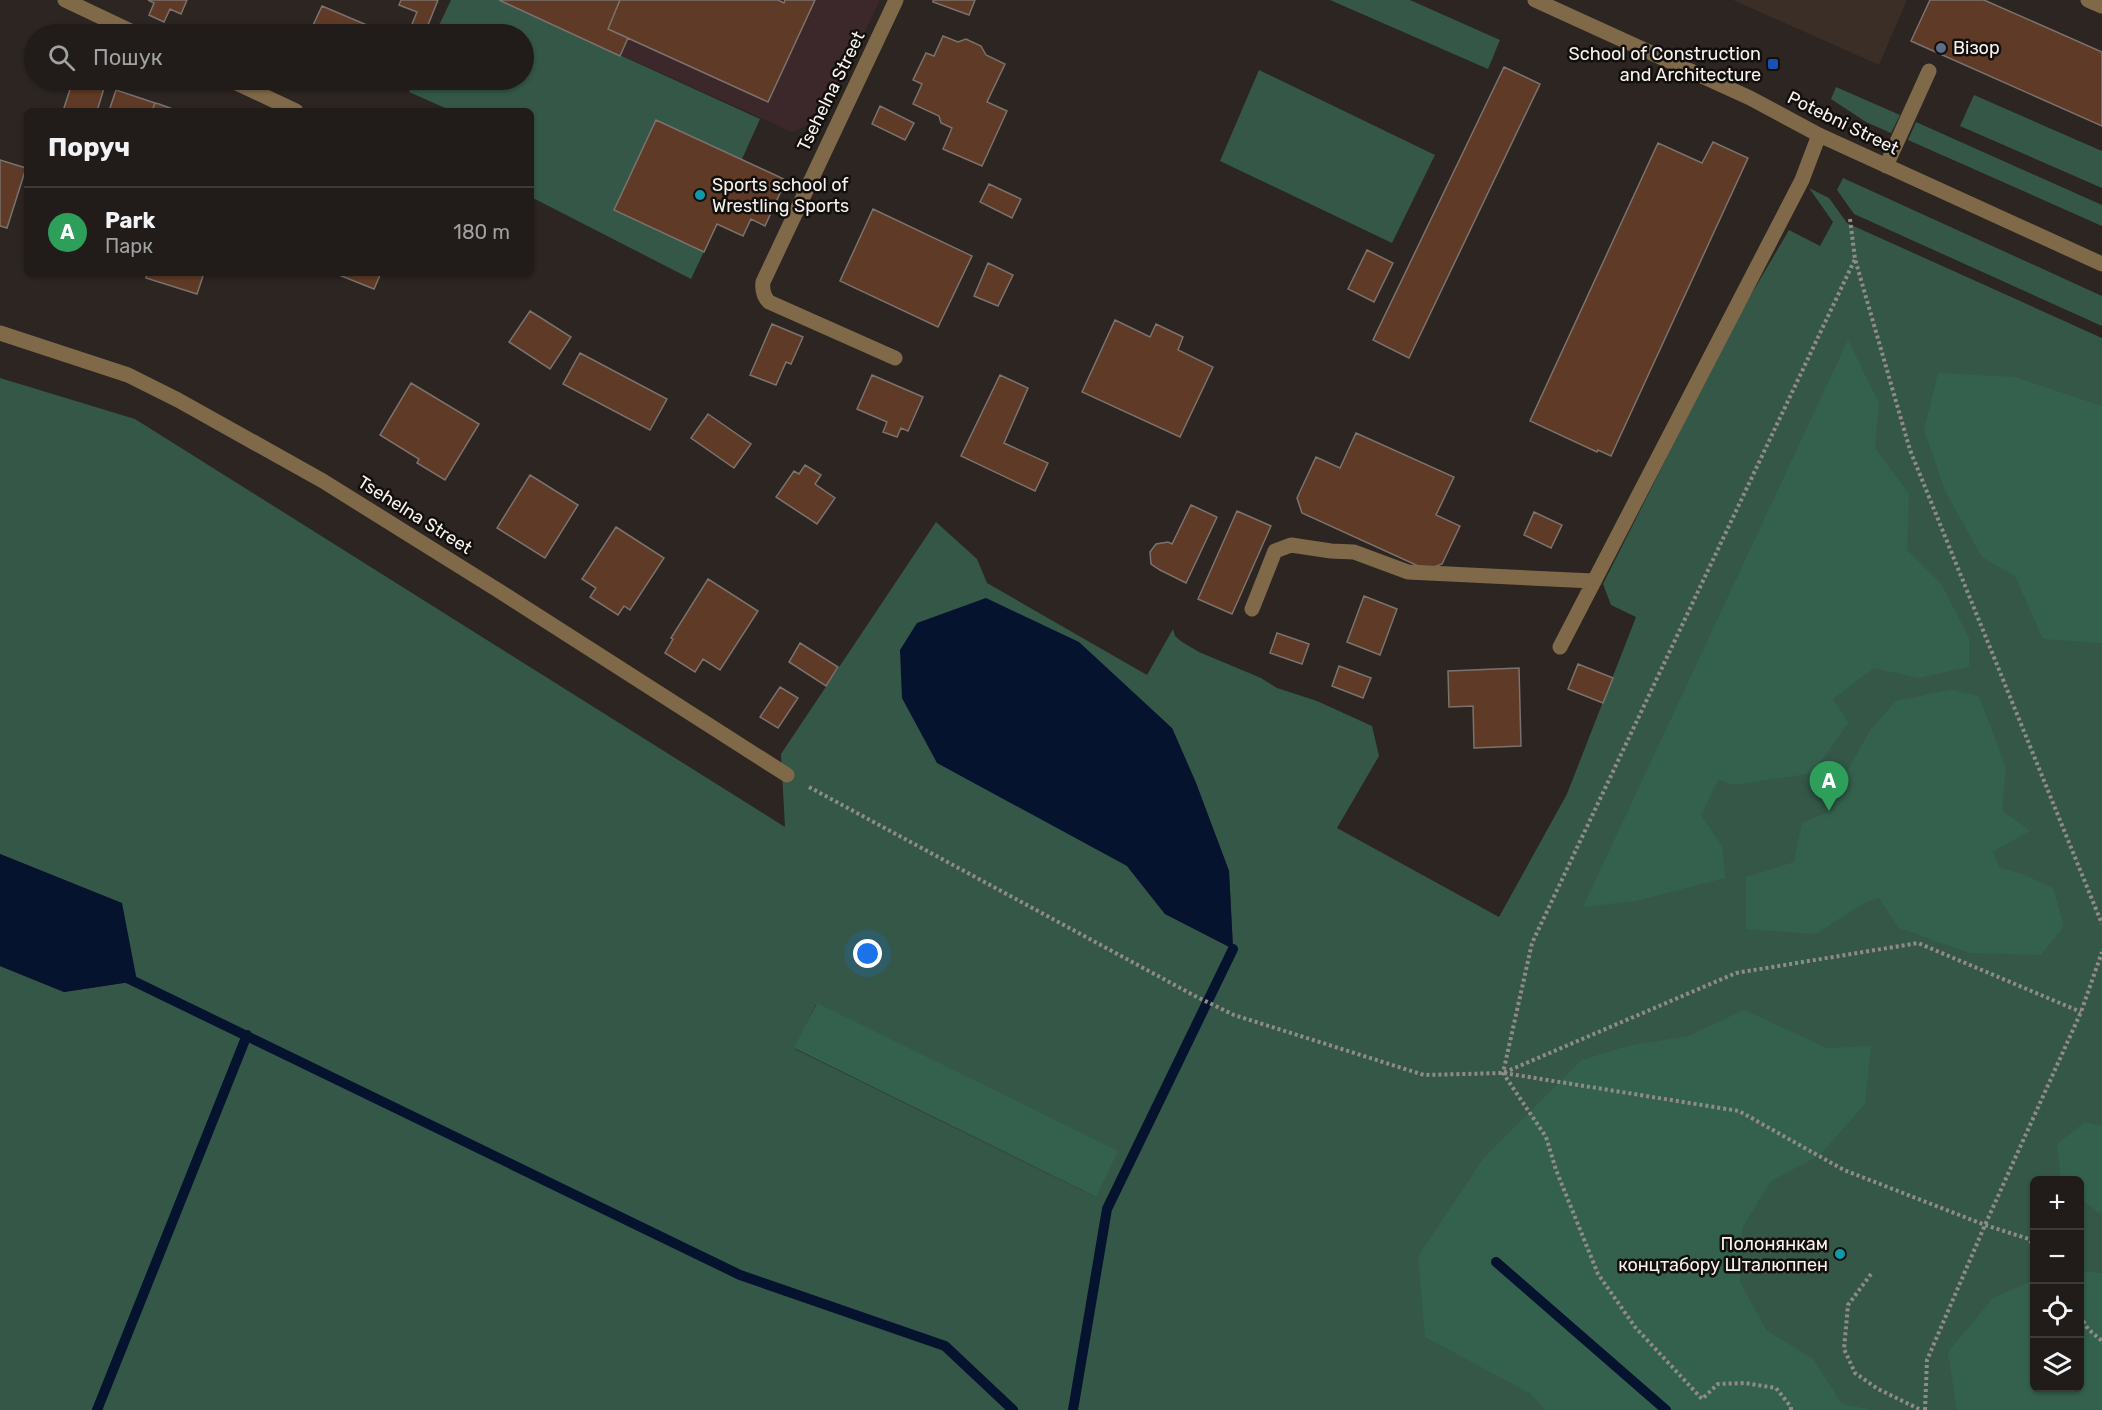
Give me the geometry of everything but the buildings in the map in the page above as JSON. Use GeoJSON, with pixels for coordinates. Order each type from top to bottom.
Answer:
{"type":"FeatureCollection","features":[{"type":"Feature","properties":{"kind":"street"},"geometry":{"type":"LineString","coordinates":[[65,0],[116,24]]}},
{"type":"Feature","properties":{"kind":"street","name":"Tsehelna Street"},"geometry":{"type":"LineString","coordinates":[[895,358],[769,302],[764,297],[762,289],[767,271],[896,0]]}},
{"type":"Feature","properties":{"kind":"street"},"geometry":{"type":"LineString","coordinates":[[2088,0],[2102,6]]}},
{"type":"Feature","properties":{"kind":"street","name":"Potebni Street"},"geometry":{"type":"LineString","coordinates":[[1538,1],[1750,98],[1819,135],[2102,264]]}},
{"type":"Feature","properties":{"kind":"street"},"geometry":{"type":"LineString","coordinates":[[1886,166],[1929,71]]}},
{"type":"Feature","properties":{"kind":"street"},"geometry":{"type":"LineString","coordinates":[[251,90],[290,108]]}},
{"type":"Feature","properties":{"kind":"street"},"geometry":{"type":"LineString","coordinates":[[1560,647],[1802,180],[1819,135]]}},
{"type":"Feature","properties":{"kind":"street","name":"Tsehelna Street"},"geometry":{"type":"LineString","coordinates":[[0,333],[128,375],[178,400],[323,481],[787,775]]}},
{"type":"Feature","properties":{"kind":"street"},"geometry":{"type":"LineString","coordinates":[[1252,609],[1275,551],[1291,545],[1354,552],[1408,572],[1593,581]]}},
{"type":"Feature","properties":{"kind":"path"},"geometry":{"type":"LineString","coordinates":[[1850,219],[1855,259],[1910,450],[2102,924]]}},
{"type":"Feature","properties":{"kind":"path"},"geometry":{"type":"LineString","coordinates":[[1791,1410],[1776,1388],[1745,1383],[1718,1384],[1702,1399],[1635,1327],[1598,1274],[1556,1170],[1546,1137],[1503,1073],[1532,943],[1855,259]]}},
{"type":"Feature","properties":{"kind":"path"},"geometry":{"type":"LineString","coordinates":[[787,775],[1234,1015],[1424,1075],[1503,1073],[1739,1111],[1844,1170],[1985,1225],[2030,1239]]}},
{"type":"Feature","properties":{"kind":"path"},"geometry":{"type":"LineString","coordinates":[[1503,1073],[1736,973],[1918,943],[2081,1012]]}},
{"type":"Feature","properties":{"kind":"path"},"geometry":{"type":"LineString","coordinates":[[1871,1274],[1848,1305],[1844,1349],[1855,1373],[1878,1389],[1923,1410],[1927,1360],[2081,1012],[2102,952]]}},
{"type":"Feature","properties":{"kind":"path"},"geometry":{"type":"LineString","coordinates":[[2084,1323],[2102,1341]]}},
{"type":"Feature","properties":{"kind":"shaded area"},"geometry":{"type":"Polygon","coordinates":[[[499,0],[880,0],[824,118],[792,132],[499,0]]]}},
{"type":"Feature","properties":{"kind":"shaded area"},"geometry":{"type":"Polygon","coordinates":[[[1733,0],[1907,0],[1879,65],[1733,0]]]}},
{"type":"Feature","properties":{"kind":"green space"},"geometry":{"type":"Polygon","coordinates":[[[451,0],[499,0],[760,119],[742,159],[786,180],[765,226],[751,219],[743,236],[717,224],[691,279],[534,199],[534,108],[445,108],[409,92],[410,90],[534,90],[534,24],[440,24],[451,0]]]}},
{"type":"Feature","properties":{"kind":"green space"},"geometry":{"type":"Polygon","coordinates":[[[1330,0],[1410,0],[1500,40],[1488,69],[1330,0]]]}},
{"type":"Feature","properties":{"kind":"green space"},"geometry":{"type":"Polygon","coordinates":[[[1259,70],[1435,155],[1392,243],[1220,161],[1259,70]]]}},
{"type":"Feature","properties":{"kind":"green space"},"geometry":{"type":"Polygon","coordinates":[[[1836,87],[1900,115],[1891,133],[1866,122],[1831,99],[1836,87]]]}},
{"type":"Feature","properties":{"kind":"green space"},"geometry":{"type":"Polygon","coordinates":[[[1974,95],[2102,151],[2102,188],[1960,126],[1974,95]]]}},
{"type":"Feature","properties":{"kind":"green space"},"geometry":{"type":"Polygon","coordinates":[[[1916,122],[2102,205],[2102,226],[1908,140],[1916,122]]]}},
{"type":"Feature","properties":{"kind":"green space"},"geometry":{"type":"Polygon","coordinates":[[[1843,178],[2102,296],[2102,326],[1854,214],[1837,190],[1843,178]]]}},
{"type":"Feature","properties":{"kind":"green space"},"geometry":{"type":"Polygon","coordinates":[[[1809,188],[1829,198],[1847,223],[2102,338],[2102,1410],[0,1410],[0,966],[64,992],[136,981],[121,903],[0,854],[0,378],[135,419],[785,827],[781,754],[936,522],[977,559],[987,583],[1147,675],[1173,629],[1175,636],[1199,652],[1261,678],[1277,688],[1317,701],[1372,726],[1379,756],[1337,828],[1499,917],[1567,794],[1636,617],[1611,605],[1603,584],[1735,322],[1789,230],[1820,246],[1833,222],[1809,188]],[[1172,728],[1127,866],[1165,914],[1233,948],[1229,871],[1196,783],[1172,728]],[[817,1004],[795,1049],[1096,1197],[817,1004]]]}},
{"type":"Feature","properties":{"kind":"green space"},"geometry":{"type":"Polygon","coordinates":[[[1848,340],[1879,403],[1875,448],[1909,494],[1907,550],[1942,585],[1969,638],[1969,667],[1919,678],[1874,668],[1833,699],[1848,723],[1813,773],[1735,785],[1718,780],[1701,815],[1722,846],[1725,878],[1636,901],[1583,907],[1848,340]]]}},
{"type":"Feature","properties":{"kind":"green space"},"geometry":{"type":"Polygon","coordinates":[[[1938,373],[2015,377],[2102,406],[2102,643],[2043,639],[2015,576],[1982,557],[1946,493],[1924,430],[1938,373]]]}},
{"type":"Feature","properties":{"kind":"green space"},"geometry":{"type":"Polygon","coordinates":[[[1951,690],[1979,696],[2006,768],[2002,810],[2030,831],[1993,851],[1999,867],[2053,888],[2064,926],[2041,955],[1970,953],[1899,928],[1879,898],[1864,903],[1816,934],[1746,929],[1746,877],[1794,862],[1802,823],[1833,810],[1839,786],[1870,730],[1896,701],[1951,690]]]}},
{"type":"Feature","properties":{"kind":"green space"},"geometry":{"type":"Polygon","coordinates":[[[817,1003],[1118,1151],[1096,1197],[794,1048],[817,1003]]]}},
{"type":"Feature","properties":{"kind":"green space"},"geometry":{"type":"Polygon","coordinates":[[[1744,1010],[1827,1048],[1871,1046],[1865,1104],[1820,1155],[1771,1181],[1742,1228],[1740,1282],[1766,1330],[1813,1359],[1842,1404],[1872,1410],[1545,1410],[1531,1394],[1425,1337],[1418,1256],[1483,1159],[1582,1060],[1627,1046],[1688,1036],[1744,1010]]]}},
{"type":"Feature","properties":{"kind":"green space"},"geometry":{"type":"Polygon","coordinates":[[[2085,1122],[2102,1126],[2102,1215],[2084,1201],[2084,1176],[2061,1176],[2057,1144],[2085,1122]]]}},
{"type":"Feature","properties":{"kind":"green space"},"geometry":{"type":"Polygon","coordinates":[[[2084,1271],[2102,1273],[2102,1410],[1957,1410],[1948,1352],[1993,1298],[2030,1282],[2030,1392],[2084,1392],[2084,1271]]]}},
{"type":"Feature","properties":{"kind":"water"},"geometry":{"type":"Polygon","coordinates":[[[986,598],[1079,642],[1172,728],[1196,783],[1229,871],[1233,949],[1165,914],[1127,866],[937,763],[902,698],[900,650],[917,623],[986,598]]]}},
{"type":"Feature","properties":{"kind":"water"},"geometry":{"type":"Polygon","coordinates":[[[0,854],[122,903],[137,981],[64,992],[0,966],[0,854]]]}},
{"type":"Feature","properties":{"kind":"waterway"},"geometry":{"type":"LineString","coordinates":[[1073,1410],[1107,1209],[1233,949]]}},
{"type":"Feature","properties":{"kind":"waterway"},"geometry":{"type":"LineString","coordinates":[[123,976],[740,1275],[945,1346],[1013,1410]]}},
{"type":"Feature","properties":{"kind":"waterway"},"geometry":{"type":"LineString","coordinates":[[97,1410],[247,1035]]}},
{"type":"Feature","properties":{"kind":"waterway"},"geometry":{"type":"LineString","coordinates":[[1496,1262],[1666,1410]]}},
{"type":"Feature","properties":{"kind":"place","name":"Візор"},"geometry":{"type":"Point","coordinates":[1941,48]}},
{"type":"Feature","properties":{"kind":"place","name":"School of Construction and Architecture"},"geometry":{"type":"Point","coordinates":[1773,64]}},
{"type":"Feature","properties":{"kind":"place","name":"Sports school of Wrestling Sports"},"geometry":{"type":"Point","coordinates":[700,195]}},
{"type":"Feature","properties":{"kind":"place","name":"Park"},"geometry":{"type":"Point","coordinates":[1829,811]}},
{"type":"Feature","properties":{"kind":"place","name":"Полонянкам концтабору Шталюппен"},"geometry":{"type":"Point","coordinates":[1840,1254]}}]}
